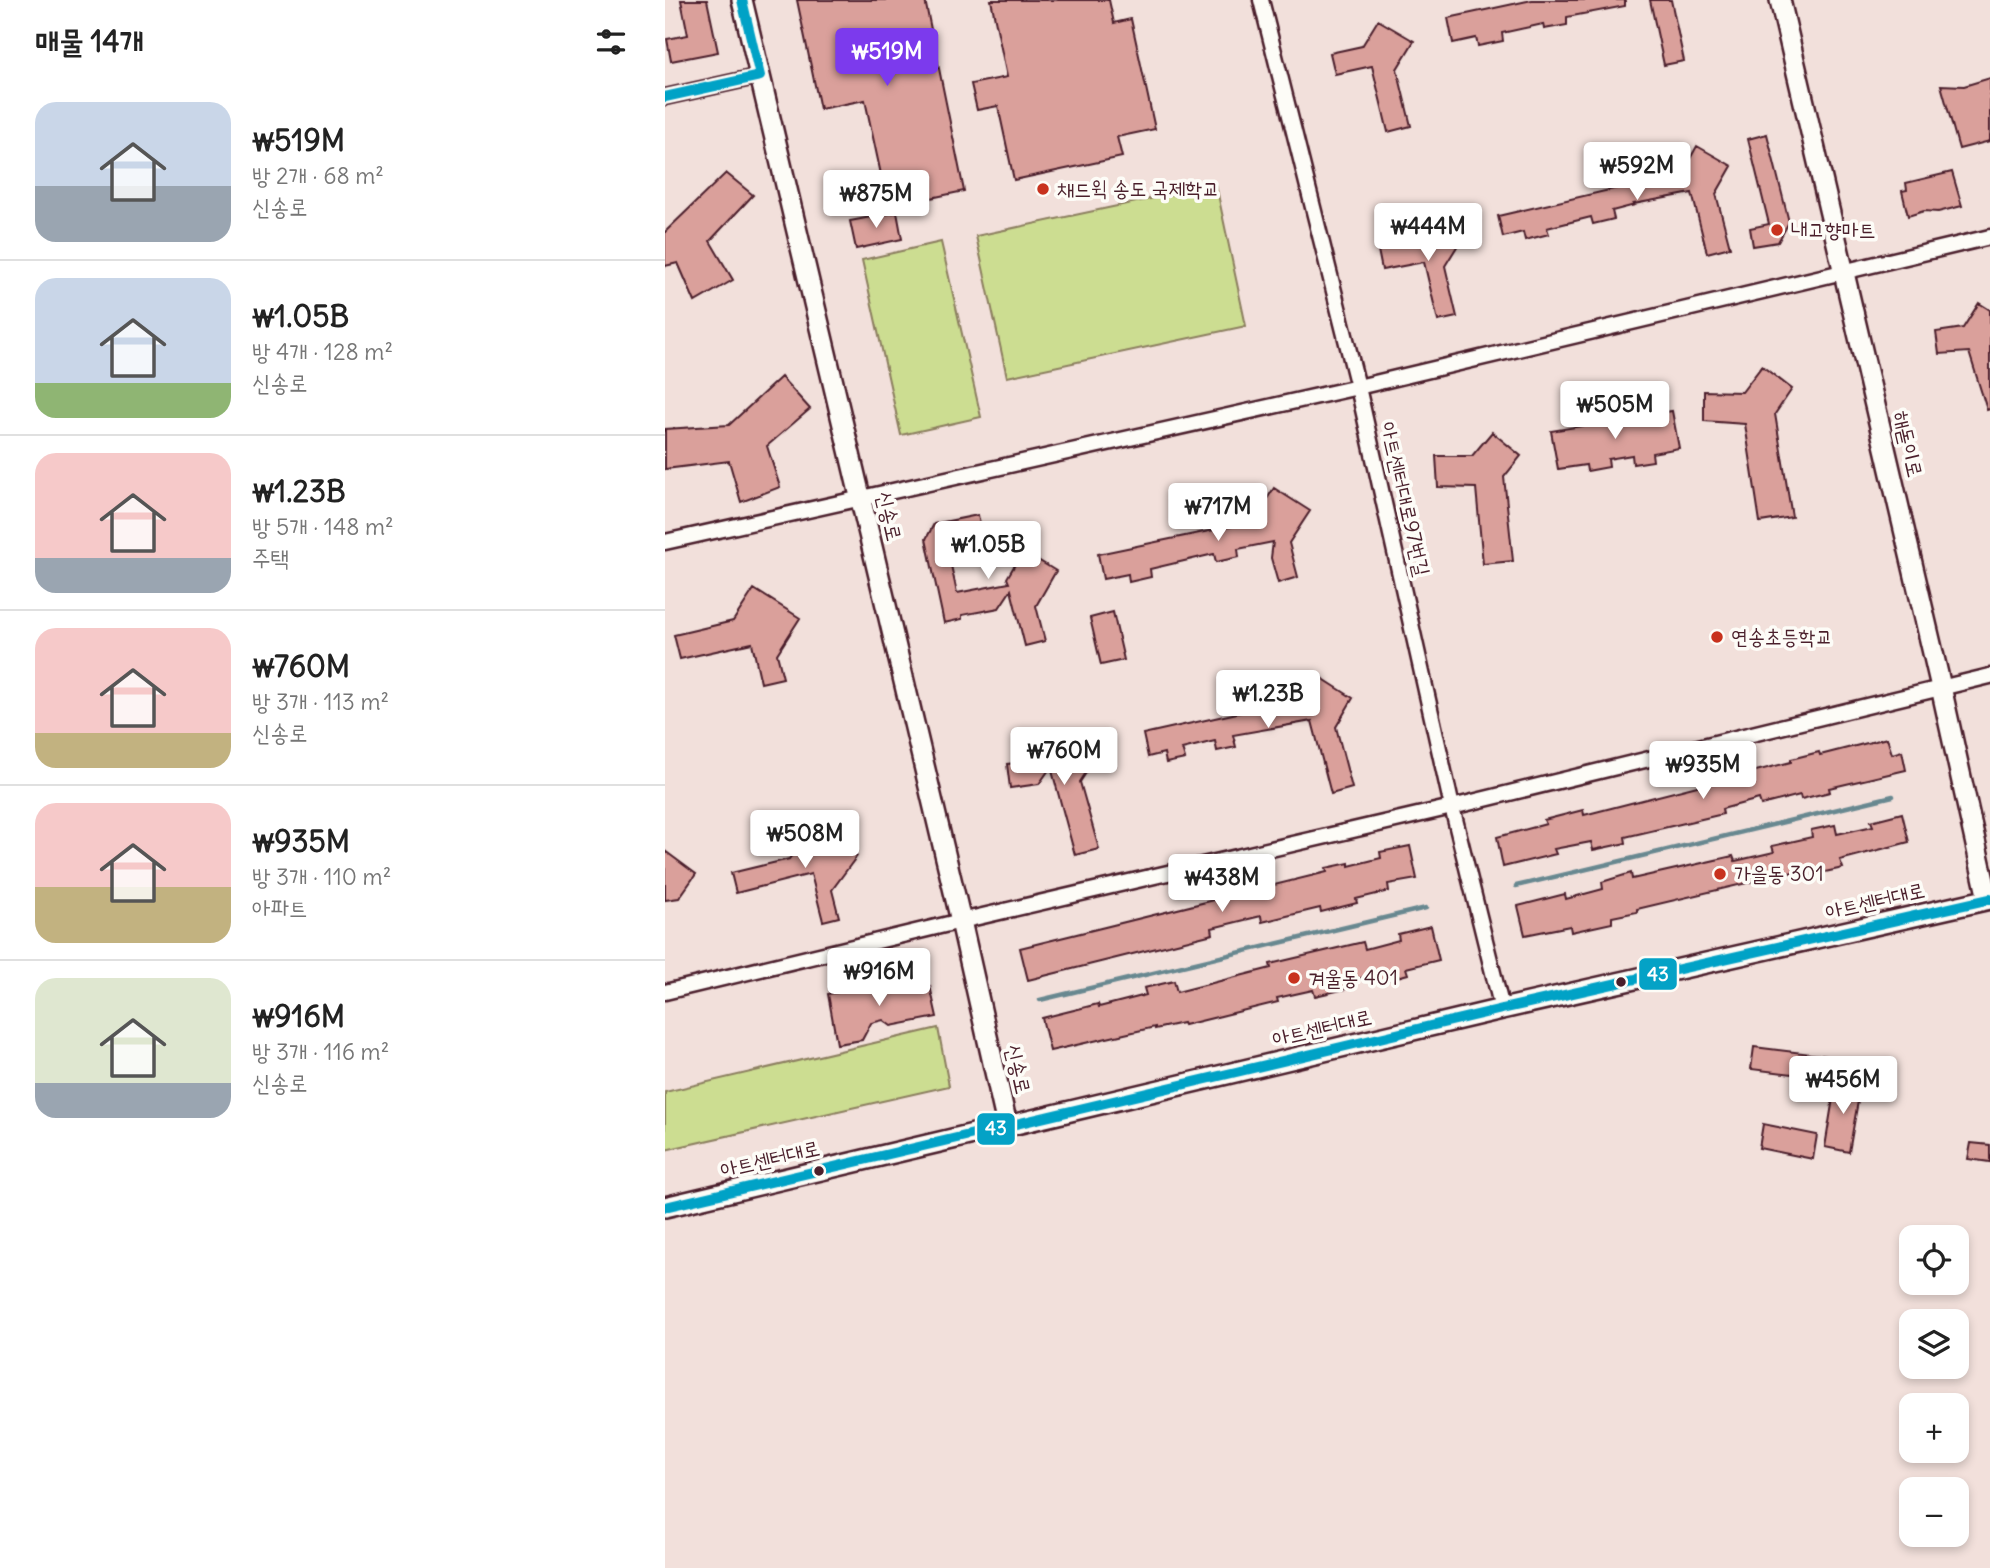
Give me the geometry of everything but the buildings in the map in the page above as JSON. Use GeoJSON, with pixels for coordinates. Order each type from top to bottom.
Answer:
{"type":"FeatureCollection","features":[{"type":"Feature","properties":{"kind":"street","name":"신송로"},"geometry":{"type":"LineString","coordinates":[[742,0],[1007,1125]]}},
{"type":"Feature","properties":{"kind":"street","name":"아트센터대로97번길"},"geometry":{"type":"LineString","coordinates":[[1261,0],[1359,387],[1453,807],[1502,1009]]}},
{"type":"Feature","properties":{"kind":"street","name":"해돋이로"},"geometry":{"type":"LineString","coordinates":[[1780,0],[1989,899]]}},
{"type":"Feature","properties":{"kind":"street"},"geometry":{"type":"LineString","coordinates":[[665,97],[760,76]]}},
{"type":"Feature","properties":{"kind":"street"},"geometry":{"type":"LineString","coordinates":[[665,542],[1359,387],[1990,237]]}},
{"type":"Feature","properties":{"kind":"street"},"geometry":{"type":"LineString","coordinates":[[665,992],[1453,807],[1990,676]]}},
{"type":"Feature","properties":{"kind":"street","name":"아트센터대로"},"geometry":{"type":"LineString","coordinates":[[665,1208],[1502,1009],[1989,899]]}},
{"type":"Feature","properties":{"kind":"green space"},"geometry":{"type":"Polygon","coordinates":[[[1216,185],[1246,326],[1007,377],[976,236],[1216,185]]]}},
{"type":"Feature","properties":{"kind":"green space"},"geometry":{"type":"Polygon","coordinates":[[[941,242],[981,417],[901,435],[862,260],[941,242]]]}},
{"type":"Feature","properties":{"kind":"green space"},"geometry":{"type":"Polygon","coordinates":[[[938,1028],[949,1086],[665,1150],[665,1092],[938,1028]]]}},
{"type":"Feature","properties":{"kind":"waterway"},"geometry":{"type":"LineString","coordinates":[[1516,886],[1893,796]]}},
{"type":"Feature","properties":{"kind":"waterway"},"geometry":{"type":"LineString","coordinates":[[1040,1000],[1426,908]]}},
{"type":"Feature","properties":{"kind":"transit line","name":"43"},"geometry":{"type":"LineString","coordinates":[[742,0],[760,76]]}},
{"type":"Feature","properties":{"kind":"transit line","name":"43"},"geometry":{"type":"LineString","coordinates":[[665,97],[760,76]]}},
{"type":"Feature","properties":{"kind":"transit line","name":"43"},"geometry":{"type":"LineString","coordinates":[[665,1207],[1502,1009],[1990,899]]}},
{"type":"Feature","properties":{"kind":"place","name":"채드윅 송도 국제학교"},"geometry":{"type":"Point","coordinates":[1043,189]}},
{"type":"Feature","properties":{"kind":"place","name":"내고향마트"},"geometry":{"type":"Point","coordinates":[1777,230]}},
{"type":"Feature","properties":{"kind":"place","name":"연송초등학교"},"geometry":{"type":"Point","coordinates":[1717,637]}},
{"type":"Feature","properties":{"kind":"place","name":"가을동 301"},"geometry":{"type":"Point","coordinates":[1720,874]}},
{"type":"Feature","properties":{"kind":"place","name":"겨울동 401"},"geometry":{"type":"Point","coordinates":[1294,978]}}]}
